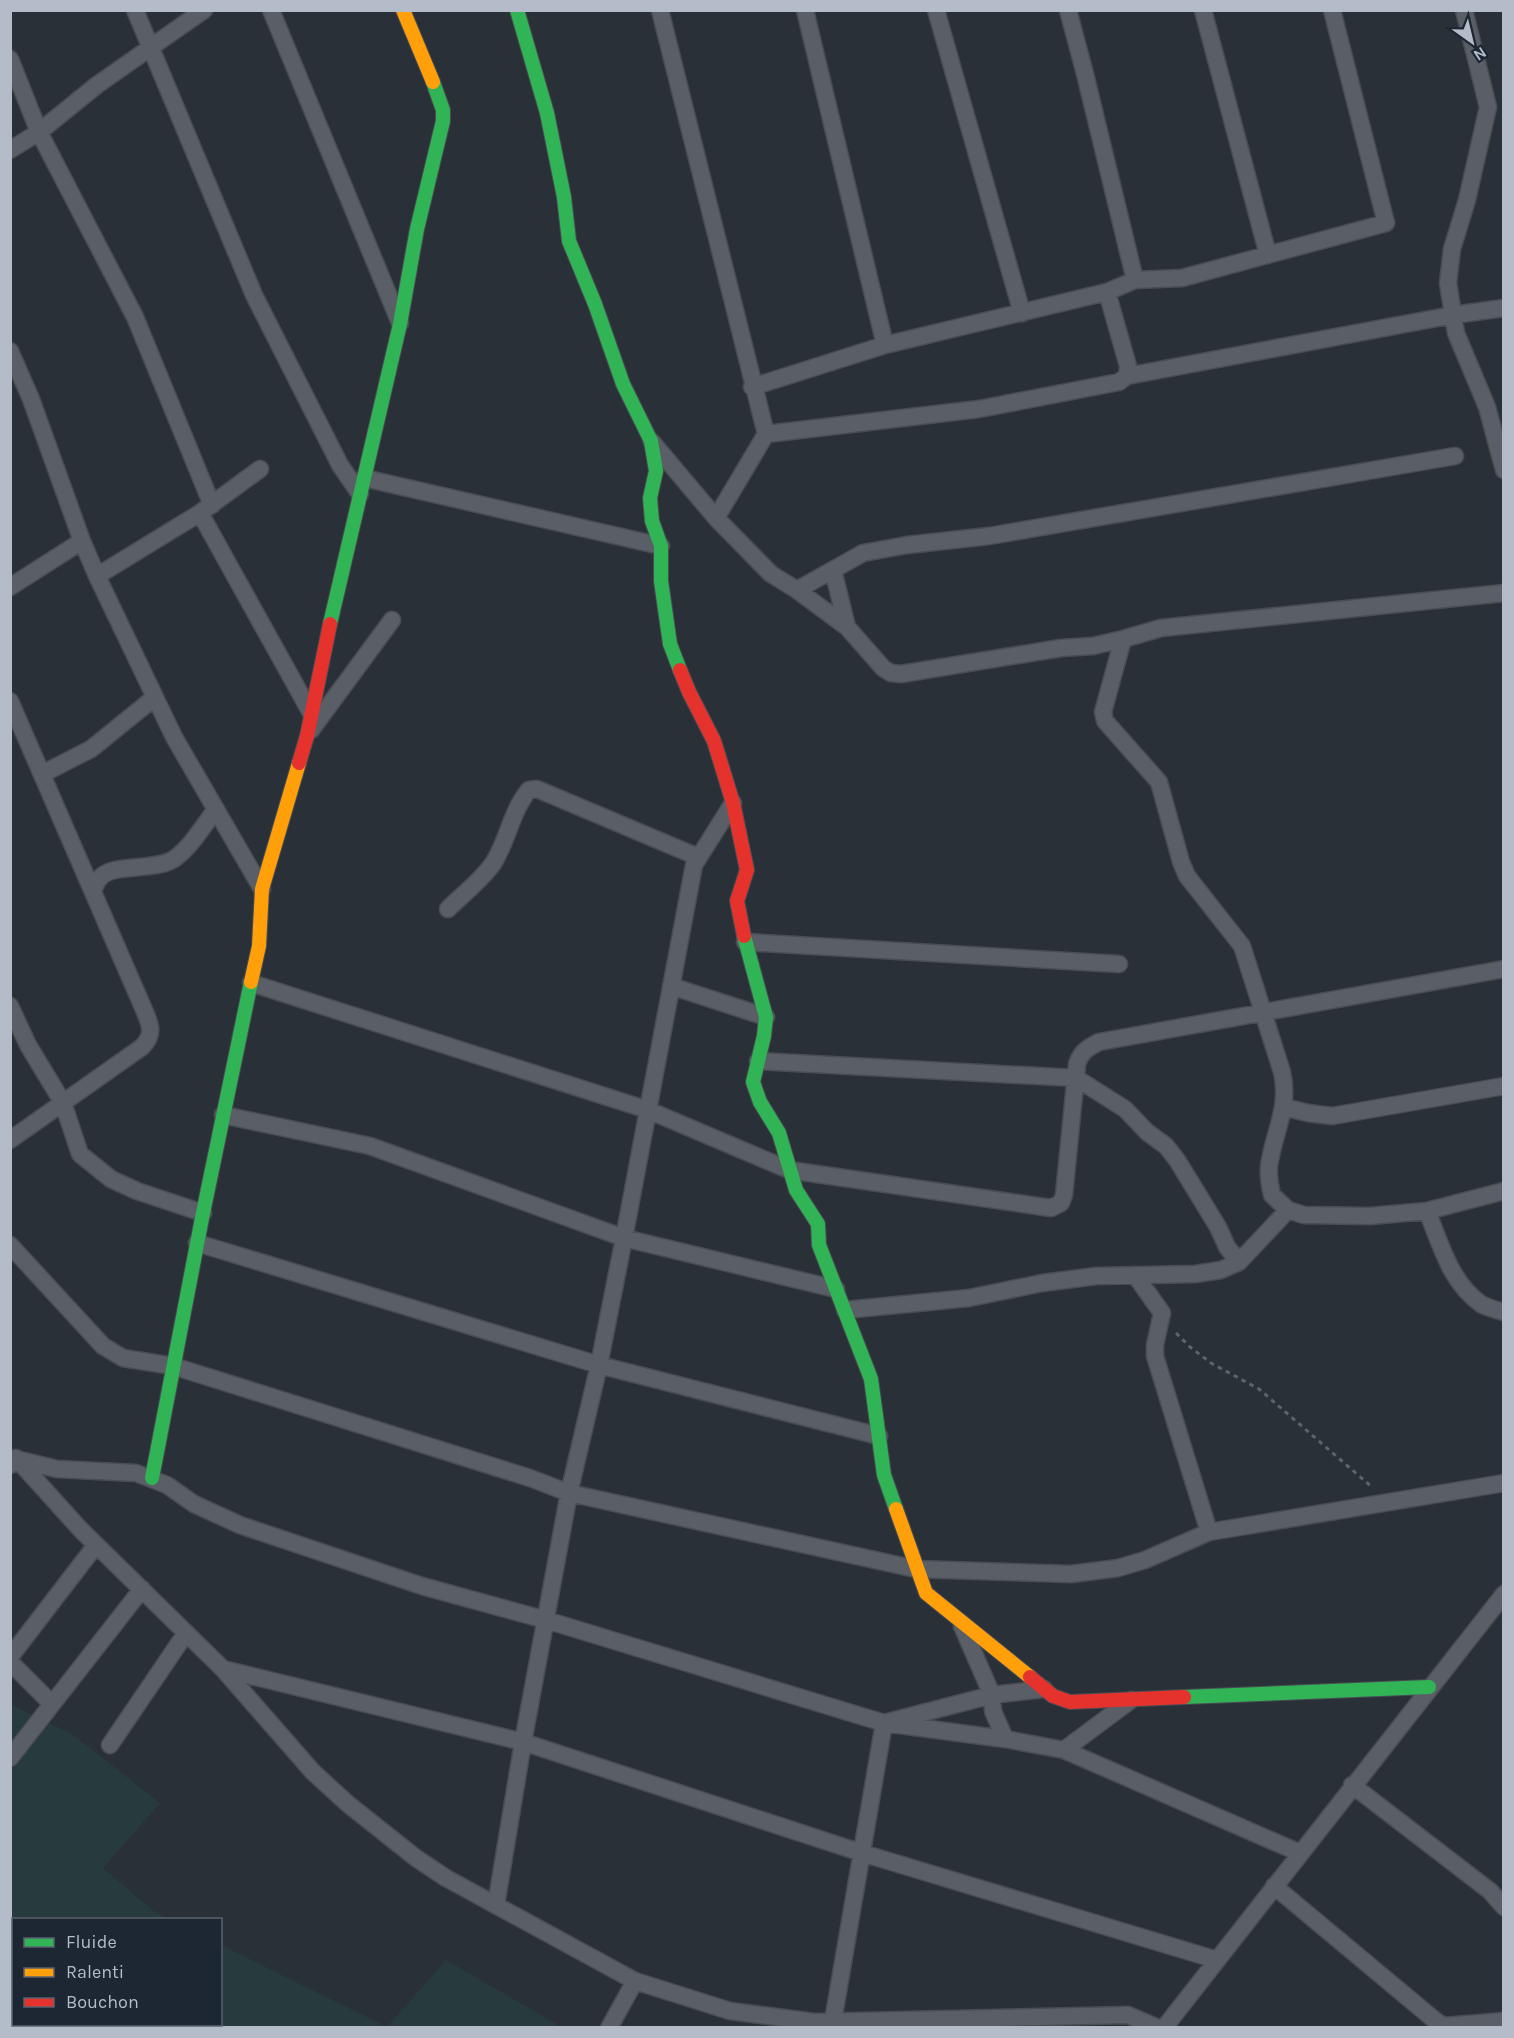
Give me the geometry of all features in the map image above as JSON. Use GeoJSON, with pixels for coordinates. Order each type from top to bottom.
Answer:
{"type":"FeatureCollection","features":[{"type":"Feature","properties":{"kind":"street"},"geometry":{"type":"LineString","coordinates":[[135,10],[254,295],[340,465],[362,486],[661,546]]}},
{"type":"Feature","properties":{"kind":"street"},"geometry":{"type":"LineString","coordinates":[[10,150],[39,132],[97,85],[204,10]]}},
{"type":"Feature","properties":{"kind":"street"},"geometry":{"type":"LineString","coordinates":[[271,10],[400,324]]}},
{"type":"Feature","properties":{"kind":"street"},"geometry":{"type":"LineString","coordinates":[[152,1478],[172,1366],[259,946],[262,890],[307,736],[335,599],[400,324],[417,229],[443,121],[439,96],[403,10]]}},
{"type":"Feature","properties":{"kind":"street"},"geometry":{"type":"LineString","coordinates":[[517,10],[548,112],[564,197],[569,241],[595,304],[623,384],[651,441],[716,518],[771,574],[847,627],[883,668],[891,673],[901,674],[1061,648],[1093,646],[1161,628],[1503,593]]}},
{"type":"Feature","properties":{"kind":"street"},"geometry":{"type":"LineString","coordinates":[[660,10],[752,387],[766,434],[716,518]]}},
{"type":"Feature","properties":{"kind":"street"},"geometry":{"type":"LineString","coordinates":[[805,10],[885,345]]}},
{"type":"Feature","properties":{"kind":"street"},"geometry":{"type":"LineString","coordinates":[[936,10],[1022,313]]}},
{"type":"Feature","properties":{"kind":"street"},"geometry":{"type":"LineString","coordinates":[[1068,10],[1086,74],[1135,280]]}},
{"type":"Feature","properties":{"kind":"street"},"geometry":{"type":"LineString","coordinates":[[1203,10],[1268,255]]}},
{"type":"Feature","properties":{"kind":"street"},"geometry":{"type":"LineString","coordinates":[[752,387],[885,345],[1107,292],[1135,280],[1182,278],[1386,223],[1332,10]]}},
{"type":"Feature","properties":{"kind":"street"},"geometry":{"type":"LineString","coordinates":[[1464,10],[1488,107],[1467,200],[1452,249],[1448,284],[1456,333],[1487,407],[1503,470]]}},
{"type":"Feature","properties":{"kind":"street"},"geometry":{"type":"LineString","coordinates":[[10,60],[39,132],[135,317],[206,509],[311,713]]}},
{"type":"Feature","properties":{"kind":"street"},"geometry":{"type":"LineString","coordinates":[[1107,292],[1128,366],[1127,376]]}},
{"type":"Feature","properties":{"kind":"street"},"geometry":{"type":"LineString","coordinates":[[766,434],[979,409],[1119,382],[1127,376],[1453,315],[1503,308]]}},
{"type":"Feature","properties":{"kind":"street"},"geometry":{"type":"LineString","coordinates":[[10,351],[31,399],[82,541],[154,698],[262,890]]}},
{"type":"Feature","properties":{"kind":"street"},"geometry":{"type":"LineString","coordinates":[[651,441],[656,471],[650,498],[652,521],[661,546],[661,581],[670,644],[689,692],[714,741],[733,803],[746,859],[747,870],[737,901],[745,942],[766,1017],[753,1082],[760,1102],[778,1133],[796,1190],[818,1224],[819,1245],[871,1379],[884,1475],[926,1593],[1053,1696],[1071,1702],[1430,1688]]}},
{"type":"Feature","properties":{"kind":"street"},"geometry":{"type":"LineString","coordinates":[[797,590],[863,553],[907,545],[989,536],[1455,456]]}},
{"type":"Feature","properties":{"kind":"street"},"geometry":{"type":"LineString","coordinates":[[98,576],[206,509],[260,469]]}},
{"type":"Feature","properties":{"kind":"street"},"geometry":{"type":"LineString","coordinates":[[10,587],[82,541]]}},
{"type":"Feature","properties":{"kind":"street"},"geometry":{"type":"LineString","coordinates":[[833,570],[847,627]]}},
{"type":"Feature","properties":{"kind":"street"},"geometry":{"type":"LineString","coordinates":[[307,736],[392,620]]}},
{"type":"Feature","properties":{"kind":"street"},"geometry":{"type":"LineString","coordinates":[[1124,639],[1103,712],[1105,721],[1159,782],[1187,876],[1242,946],[1264,1012],[1285,1088],[1284,1107],[1269,1167],[1272,1195],[1288,1210],[1304,1215],[1370,1216],[1427,1211],[1503,1191]]}},
{"type":"Feature","properties":{"kind":"street"},"geometry":{"type":"LineString","coordinates":[[42,774],[91,749],[154,698]]}},
{"type":"Feature","properties":{"kind":"street"},"geometry":{"type":"LineString","coordinates":[[10,701],[151,1025],[151,1034],[142,1047],[10,1140]]}},
{"type":"Feature","properties":{"kind":"street"},"geometry":{"type":"LineString","coordinates":[[448,909],[492,865],[503,846],[520,800],[529,790],[537,789],[698,857]]}},
{"type":"Feature","properties":{"kind":"street"},"geometry":{"type":"LineString","coordinates":[[496,1905],[523,1742],[569,1493],[599,1365],[694,865],[733,803]]}},
{"type":"Feature","properties":{"kind":"street"},"geometry":{"type":"LineString","coordinates":[[93,891],[99,879],[113,870],[159,866],[174,859],[216,810]]}},
{"type":"Feature","properties":{"kind":"street"},"geometry":{"type":"LineString","coordinates":[[745,942],[1119,964]]}},
{"type":"Feature","properties":{"kind":"street"},"geometry":{"type":"LineString","coordinates":[[251,983],[648,1110],[789,1170],[1051,1208],[1060,1203],[1064,1195],[1079,1056],[1099,1042],[1503,969]]}},
{"type":"Feature","properties":{"kind":"street"},"geometry":{"type":"LineString","coordinates":[[671,986],[766,1017]]}},
{"type":"Feature","properties":{"kind":"street"},"geometry":{"type":"LineString","coordinates":[[10,1006],[28,1045],[63,1103],[80,1154],[111,1179],[137,1191],[203,1213]]}},
{"type":"Feature","properties":{"kind":"street"},"geometry":{"type":"LineString","coordinates":[[758,1061],[1076,1078],[1125,1109],[1147,1132],[1166,1146],[1218,1227],[1227,1247],[1239,1262]]}},
{"type":"Feature","properties":{"kind":"street"},"geometry":{"type":"LineString","coordinates":[[1284,1107],[1332,1116],[1503,1086]]}},
{"type":"Feature","properties":{"kind":"street"},"geometry":{"type":"LineString","coordinates":[[223,1115],[370,1146],[624,1238],[836,1289]]}},
{"type":"Feature","properties":{"kind":"street"},"geometry":{"type":"LineString","coordinates":[[845,1310],[969,1298],[1042,1282],[1096,1276],[1195,1274],[1221,1270],[1239,1262],[1288,1210]]}},
{"type":"Feature","properties":{"kind":"street"},"geometry":{"type":"LineString","coordinates":[[1427,1211],[1451,1272],[1465,1290],[1483,1305],[1503,1312]]}},
{"type":"Feature","properties":{"kind":"street"},"geometry":{"type":"LineString","coordinates":[[197,1242],[599,1365],[879,1436]]}},
{"type":"Feature","properties":{"kind":"street"},"geometry":{"type":"LineString","coordinates":[[10,1245],[103,1346],[123,1358],[172,1366],[519,1475],[569,1493],[916,1569],[1071,1574],[1118,1568],[1145,1560],[1209,1532],[1503,1483]]}},
{"type":"Feature","properties":{"kind":"street"},"geometry":{"type":"LineString","coordinates":[[1135,1275],[1162,1313],[1155,1356],[1209,1532]]}},
{"type":"Feature","properties":{"kind":"street"},"geometry":{"type":"LineString","coordinates":[[12,1459],[57,1469],[136,1473],[167,1485],[194,1504],[240,1526],[422,1586],[546,1620],[884,1723],[1005,1739],[1064,1750],[1300,1853]]}},
{"type":"Feature","properties":{"kind":"street"},"geometry":{"type":"LineString","coordinates":[[12,1459],[223,1669],[313,1772],[348,1804],[416,1858],[446,1878],[635,1981],[730,2011],[814,2022],[1128,2014],[1158,2028]]}},
{"type":"Feature","properties":{"kind":"street"},"geometry":{"type":"LineString","coordinates":[[10,1657],[96,1545]]}},
{"type":"Feature","properties":{"kind":"street"},"geometry":{"type":"LineString","coordinates":[[10,1758],[142,1589]]}},
{"type":"Feature","properties":{"kind":"street"},"geometry":{"type":"LineString","coordinates":[[1164,2028],[1503,1594]]}},
{"type":"Feature","properties":{"kind":"street"},"geometry":{"type":"LineString","coordinates":[[960,1621],[992,1695],[993,1711],[1005,1739]]}},
{"type":"Feature","properties":{"kind":"street"},"geometry":{"type":"LineString","coordinates":[[110,1745],[186,1633]]}},
{"type":"Feature","properties":{"kind":"street"},"geometry":{"type":"LineString","coordinates":[[10,1662],[52,1704]]}},
{"type":"Feature","properties":{"kind":"street"},"geometry":{"type":"LineString","coordinates":[[223,1669],[523,1742],[862,1853],[1217,1960]]}},
{"type":"Feature","properties":{"kind":"street"},"geometry":{"type":"LineString","coordinates":[[884,1723],[992,1695],[1044,1689]]}},
{"type":"Feature","properties":{"kind":"street"},"geometry":{"type":"LineString","coordinates":[[1064,1750],[1132,1700]]}},
{"type":"Feature","properties":{"kind":"street"},"geometry":{"type":"LineString","coordinates":[[833,2021],[884,1723]]}},
{"type":"Feature","properties":{"kind":"street"},"geometry":{"type":"LineString","coordinates":[[1352,1785],[1490,1891],[1503,1907]]}},
{"type":"Feature","properties":{"kind":"street"},"geometry":{"type":"LineString","coordinates":[[1274,1886],[1437,2022],[1444,2026],[1456,2026],[1503,2021]]}},
{"type":"Feature","properties":{"kind":"street"},"geometry":{"type":"LineString","coordinates":[[609,2028],[635,1981]]}},
{"type":"Feature","properties":{"kind":"path"},"geometry":{"type":"LineString","coordinates":[[1162,1313],[1190,1347],[1211,1363],[1259,1389],[1388,1501]]}},
{"type":"Feature","properties":{"kind":"green space"},"geometry":{"type":"Polygon","coordinates":[[[10,1704],[72,1734],[160,1803],[103,1868],[156,1913],[167,1918],[12,1918],[12,2026],[222,2026],[222,1945],[387,2027],[11,2027],[10,1704]]]}},
{"type":"Feature","properties":{"kind":"green space"},"geometry":{"type":"Polygon","coordinates":[[[446,1960],[560,2026],[560,2027],[387,2027],[446,1960]]]}},
{"type":"Feature","properties":{"kind":"traffic: fast"},"geometry":{"type":"LineString","coordinates":[[517,10],[547,113],[564,197],[569,241],[595,304],[623,384],[651,441],[656,471],[650,498],[652,521],[661,546],[661,581],[670,644],[680,670]]}},
{"type":"Feature","properties":{"kind":"traffic: fast"},"geometry":{"type":"LineString","coordinates":[[330,624],[400,324],[417,229],[443,121],[443,110],[433,82]]}},
{"type":"Feature","properties":{"kind":"traffic: fast"},"geometry":{"type":"LineString","coordinates":[[744,936],[766,1017],[753,1082],[760,1102],[779,1133],[796,1190],[818,1224],[819,1245],[871,1379],[884,1475],[896,1509]]}},
{"type":"Feature","properties":{"kind":"traffic: fast"},"geometry":{"type":"LineString","coordinates":[[152,1478],[203,1213],[251,982]]}},
{"type":"Feature","properties":{"kind":"traffic: fast"},"geometry":{"type":"LineString","coordinates":[[1184,1697],[1429,1687]]}},
{"type":"Feature","properties":{"kind":"traffic: slow"},"geometry":{"type":"LineString","coordinates":[[403,10],[433,82]]}},
{"type":"Feature","properties":{"kind":"traffic: slow"},"geometry":{"type":"LineString","coordinates":[[251,982],[259,946],[262,889],[299,763]]}},
{"type":"Feature","properties":{"kind":"traffic: slow"},"geometry":{"type":"LineString","coordinates":[[896,1509],[926,1593],[1030,1677]]}},
{"type":"Feature","properties":{"kind":"traffic: jam"},"geometry":{"type":"LineString","coordinates":[[299,763],[307,736],[330,624]]}},
{"type":"Feature","properties":{"kind":"traffic: jam"},"geometry":{"type":"LineString","coordinates":[[680,670],[714,741],[733,803],[747,870],[737,901],[744,936]]}},
{"type":"Feature","properties":{"kind":"traffic: jam"},"geometry":{"type":"LineString","coordinates":[[1030,1677],[1053,1696],[1070,1702],[1184,1697]]}}]}
